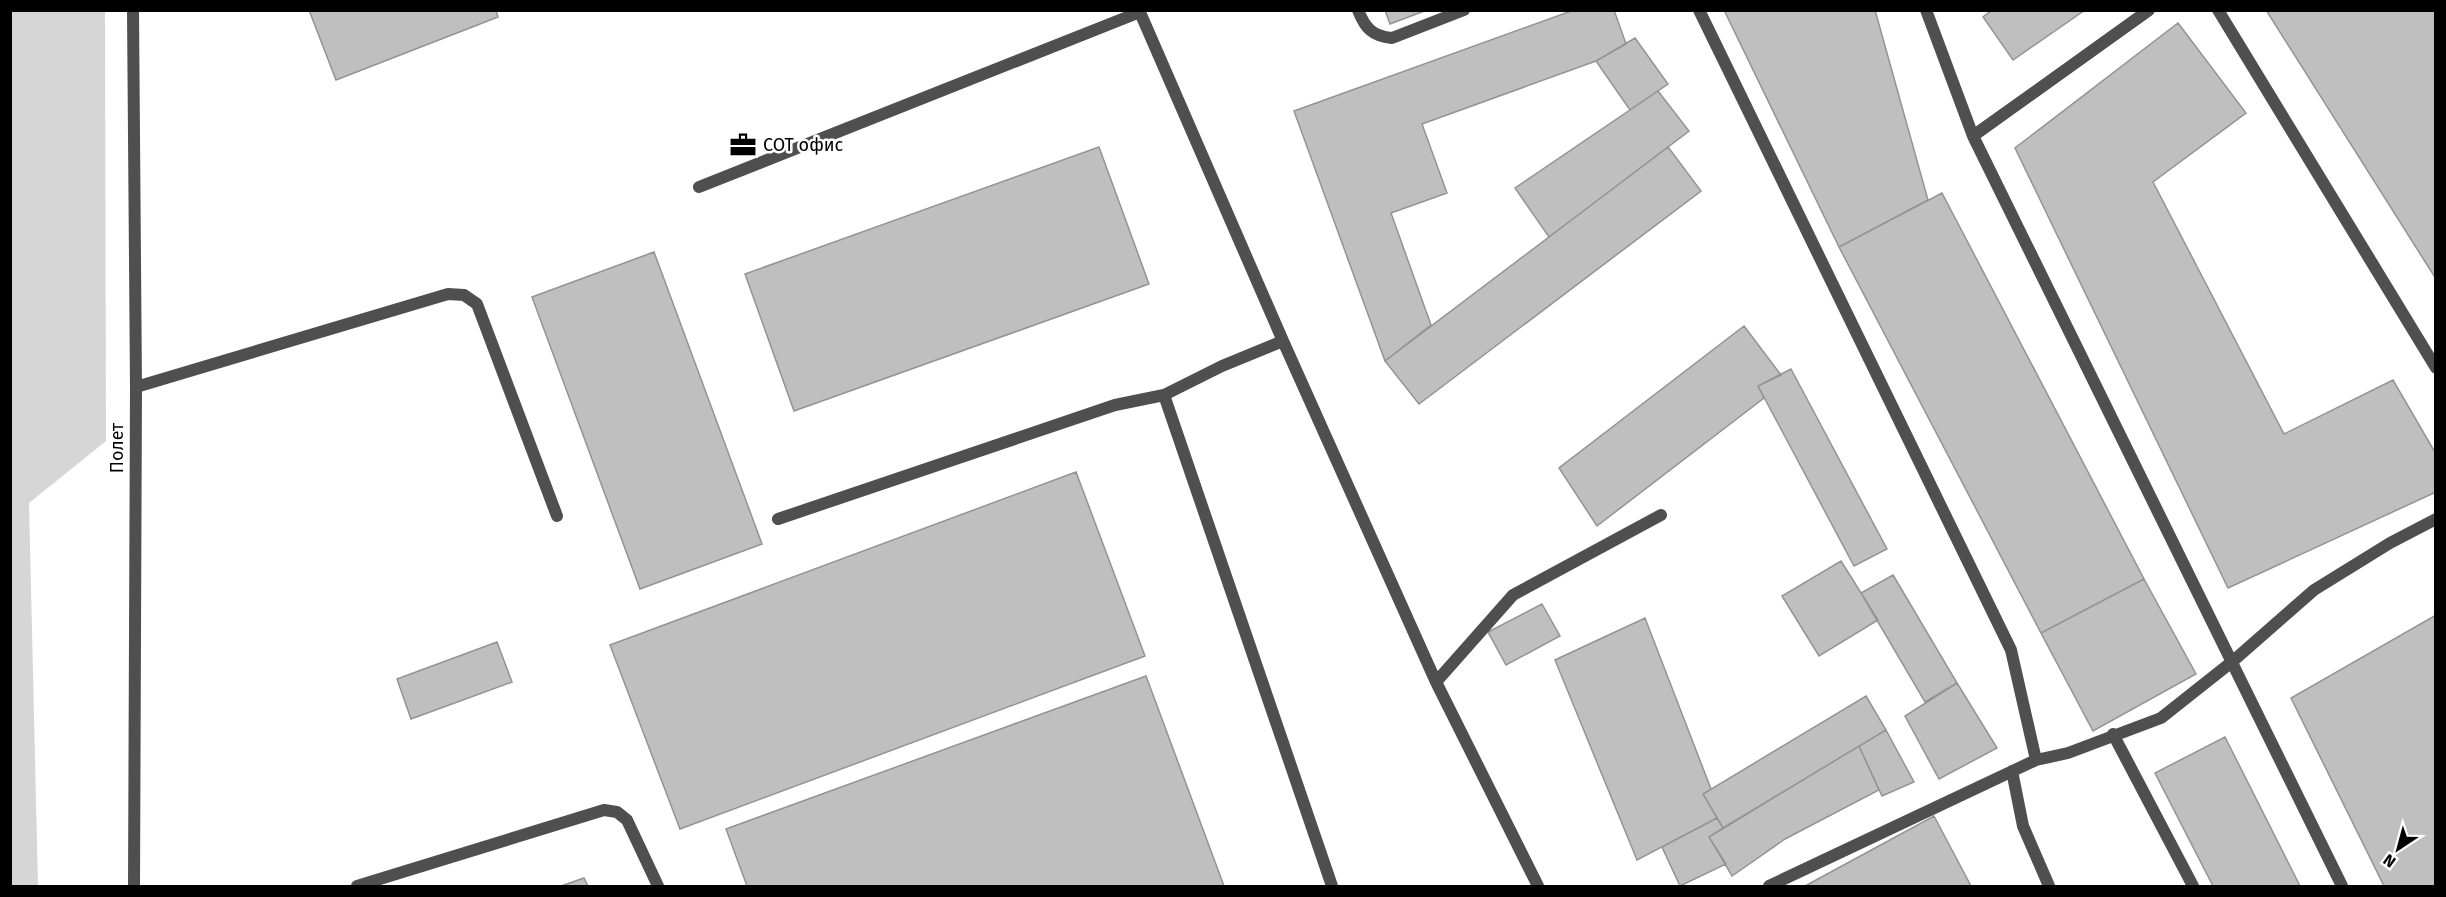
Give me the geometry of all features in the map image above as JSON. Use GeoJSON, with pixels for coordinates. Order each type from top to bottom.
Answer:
{"type":"FeatureCollection","features":[{"type":"Feature","properties":{"kind":"street","name":"Полет"},"geometry":{"type":"LineString","coordinates":[[133,10],[136,387],[134,886]]}},
{"type":"Feature","properties":{"kind":"street"},"geometry":{"type":"LineString","coordinates":[[1358,10],[1365,27],[1379,37],[1392,38],[1464,10]]}},
{"type":"Feature","properties":{"kind":"street"},"geometry":{"type":"LineString","coordinates":[[1699,10],[2012,650],[2036,760]]}},
{"type":"Feature","properties":{"kind":"street"},"geometry":{"type":"LineString","coordinates":[[1926,10],[1973,136],[2342,886]]}},
{"type":"Feature","properties":{"kind":"street"},"geometry":{"type":"LineString","coordinates":[[1973,136],[2149,10]]}},
{"type":"Feature","properties":{"kind":"street"},"geometry":{"type":"LineString","coordinates":[[2218,10],[2436,368]]}},
{"type":"Feature","properties":{"kind":"street"},"geometry":{"type":"LineString","coordinates":[[699,187],[1140,11],[1283,341],[1436,682],[1538,886]]}},
{"type":"Feature","properties":{"kind":"street"},"geometry":{"type":"LineString","coordinates":[[136,387],[448,294],[465,295],[477,304],[557,516]]}},
{"type":"Feature","properties":{"kind":"street"},"geometry":{"type":"LineString","coordinates":[[778,519],[1115,405],[1164,395],[1222,366],[1283,341]]}},
{"type":"Feature","properties":{"kind":"street"},"geometry":{"type":"LineString","coordinates":[[1164,395],[1332,886]]}},
{"type":"Feature","properties":{"kind":"street"},"geometry":{"type":"LineString","coordinates":[[1436,682],[1513,595],[1661,515]]}},
{"type":"Feature","properties":{"kind":"street"},"geometry":{"type":"LineString","coordinates":[[1769,886],[2036,760],[2068,753],[2113,734],[2161,718],[2233,661],[2314,590],[2390,543],[2436,519]]}},
{"type":"Feature","properties":{"kind":"street"},"geometry":{"type":"LineString","coordinates":[[2113,734],[2193,886]]}},
{"type":"Feature","properties":{"kind":"street"},"geometry":{"type":"LineString","coordinates":[[2013,771],[2023,826],[2049,886]]}},
{"type":"Feature","properties":{"kind":"street"},"geometry":{"type":"LineString","coordinates":[[357,886],[604,810],[617,812],[627,820],[658,886]]}},
{"type":"Feature","properties":{"kind":"shaded area"},"geometry":{"type":"Polygon","coordinates":[[[10,11],[105,11],[106,441],[29,503],[38,886],[10,886],[10,11]]]}},
{"type":"Feature","properties":{"kind":"building"},"geometry":{"type":"Polygon","coordinates":[[[309,10],[496,10],[498,17],[336,80],[309,10]]]}},
{"type":"Feature","properties":{"kind":"building"},"geometry":{"type":"Polygon","coordinates":[[[1385,10],[1427,10],[1390,24],[1385,10]]]}},
{"type":"Feature","properties":{"kind":"building"},"geometry":{"type":"Polygon","coordinates":[[[1574,10],[1614,10],[1626,44],[1596,61],[1422,124],[1447,193],[1391,213],[1431,325],[1385,361],[1294,111],[1574,10]]]}},
{"type":"Feature","properties":{"kind":"building"},"geometry":{"type":"Polygon","coordinates":[[[1724,10],[1875,10],[1928,200],[1839,247],[1724,10]]]}},
{"type":"Feature","properties":{"kind":"building"},"geometry":{"type":"Polygon","coordinates":[[[1992,10],[2085,10],[2013,60],[1983,17],[1992,10]]]}},
{"type":"Feature","properties":{"kind":"building"},"geometry":{"type":"Polygon","coordinates":[[[2266,10],[2436,10],[2436,279],[2266,10]]]}},
{"type":"Feature","properties":{"kind":"building"},"geometry":{"type":"Polygon","coordinates":[[[2178,23],[2246,113],[2153,182],[2284,434],[2393,380],[2436,454],[2436,492],[2228,588],[2015,148],[2178,23]]]}},
{"type":"Feature","properties":{"kind":"building"},"geometry":{"type":"Polygon","coordinates":[[[1635,38],[1668,84],[1630,110],[1596,61],[1635,38]]]}},
{"type":"Feature","properties":{"kind":"building"},"geometry":{"type":"Polygon","coordinates":[[[1658,91],[1689,131],[1549,237],[1515,188],[1658,91]]]}},
{"type":"Feature","properties":{"kind":"building"},"geometry":{"type":"Polygon","coordinates":[[[1099,147],[1149,284],[794,411],[745,274],[1099,147]]]}},
{"type":"Feature","properties":{"kind":"building"},"geometry":{"type":"Polygon","coordinates":[[[1668,147],[1701,191],[1419,404],[1385,361],[1668,147]]]}},
{"type":"Feature","properties":{"kind":"building"},"geometry":{"type":"Polygon","coordinates":[[[1942,193],[2144,579],[2041,633],[1839,247],[1942,193]]]}},
{"type":"Feature","properties":{"kind":"building"},"geometry":{"type":"Polygon","coordinates":[[[654,252],[762,544],[640,589],[532,297],[654,252]]]}},
{"type":"Feature","properties":{"kind":"building"},"geometry":{"type":"Polygon","coordinates":[[[1744,326],[1781,375],[1758,386],[1764,398],[1597,526],[1559,468],[1744,326]]]}},
{"type":"Feature","properties":{"kind":"building"},"geometry":{"type":"Polygon","coordinates":[[[1791,369],[1887,549],[1854,566],[1758,386],[1791,369]]]}},
{"type":"Feature","properties":{"kind":"building"},"geometry":{"type":"Polygon","coordinates":[[[1076,472],[1145,656],[680,829],[610,645],[1076,472]]]}},
{"type":"Feature","properties":{"kind":"building"},"geometry":{"type":"Polygon","coordinates":[[[1841,561],[1878,620],[1819,656],[1782,596],[1841,561]]]}},
{"type":"Feature","properties":{"kind":"building"},"geometry":{"type":"Polygon","coordinates":[[[1893,575],[1957,683],[1925,702],[1861,593],[1893,575]]]}},
{"type":"Feature","properties":{"kind":"building"},"geometry":{"type":"Polygon","coordinates":[[[2144,579],[2196,674],[2093,731],[2041,633],[2144,579]]]}},
{"type":"Feature","properties":{"kind":"building"},"geometry":{"type":"Polygon","coordinates":[[[1542,604],[1560,636],[1506,665],[1488,632],[1542,604]]]}},
{"type":"Feature","properties":{"kind":"building"},"geometry":{"type":"Polygon","coordinates":[[[2436,615],[2436,886],[2384,886],[2291,698],[2436,615]]]}},
{"type":"Feature","properties":{"kind":"building"},"geometry":{"type":"Polygon","coordinates":[[[1645,618],[1711,789],[1703,794],[1717,818],[1637,860],[1555,660],[1645,618]]]}},
{"type":"Feature","properties":{"kind":"building"},"geometry":{"type":"Polygon","coordinates":[[[497,642],[512,682],[411,719],[397,679],[497,642]]]}},
{"type":"Feature","properties":{"kind":"building"},"geometry":{"type":"Polygon","coordinates":[[[1146,676],[1224,886],[747,886],[726,829],[1146,676]]]}},
{"type":"Feature","properties":{"kind":"building"},"geometry":{"type":"Polygon","coordinates":[[[1957,683],[1997,748],[1939,779],[1905,716],[1957,683]]]}},
{"type":"Feature","properties":{"kind":"building"},"geometry":{"type":"Polygon","coordinates":[[[1866,696],[1886,730],[1723,828],[1703,794],[1866,696]]]}},
{"type":"Feature","properties":{"kind":"building"},"geometry":{"type":"Polygon","coordinates":[[[1886,730],[1914,782],[1882,796],[1859,746],[1886,730]]]}},
{"type":"Feature","properties":{"kind":"building"},"geometry":{"type":"Polygon","coordinates":[[[2225,737],[2300,886],[2213,886],[2155,773],[2225,737]]]}},
{"type":"Feature","properties":{"kind":"building"},"geometry":{"type":"Polygon","coordinates":[[[1859,746],[1879,790],[1785,839],[1732,876],[1709,837],[1859,746]]]}},
{"type":"Feature","properties":{"kind":"building"},"geometry":{"type":"Polygon","coordinates":[[[1934,816],[1971,886],[1805,886],[1934,816]]]}},
{"type":"Feature","properties":{"kind":"building"},"geometry":{"type":"Polygon","coordinates":[[[1717,818],[1723,828],[1709,837],[1726,864],[1680,886],[1662,847],[1717,818]]]}},
{"type":"Feature","properties":{"kind":"building"},"geometry":{"type":"Polygon","coordinates":[[[584,878],[588,886],[561,886],[584,878]]]}},
{"type":"Feature","properties":{"kind":"place","name":"СОТ офис"},"geometry":{"type":"Point","coordinates":[743,145]}}]}
